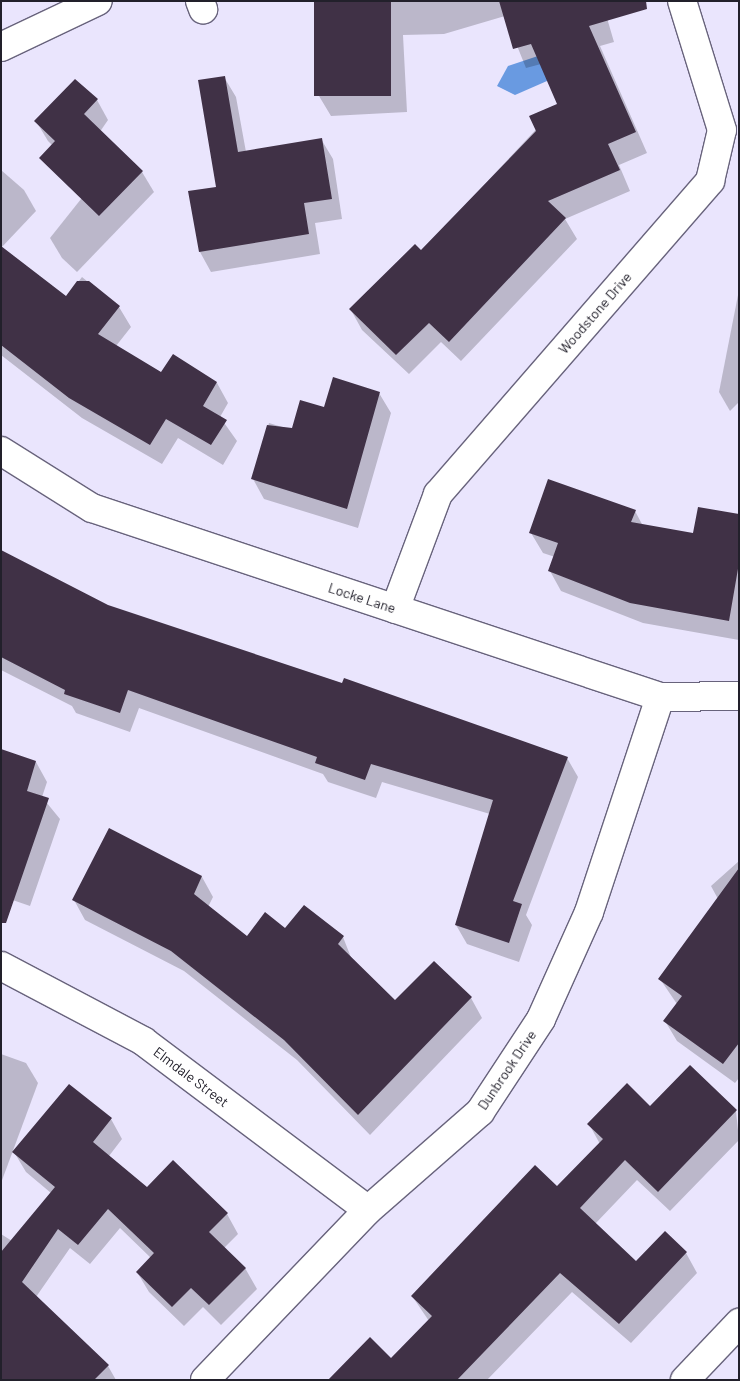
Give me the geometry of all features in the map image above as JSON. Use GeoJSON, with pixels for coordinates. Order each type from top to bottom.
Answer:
{"type":"FeatureCollection","features":[{"type":"Feature","properties":{"kind":"street"},"geometry":{"type":"LineString","coordinates":[[1,48],[98,1]]}},
{"type":"Feature","properties":{"kind":"street","name":"Woodstone Drive"},"geometry":{"type":"LineString","coordinates":[[395,609],[438,494],[710,181],[722,130],[682,1]]}},
{"type":"Feature","properties":{"kind":"street","name":"Locke Lane"},"geometry":{"type":"LineString","coordinates":[[1,450],[92,508],[660,697],[739,696]]}},
{"type":"Feature","properties":{"kind":"street","name":"Dunbrook Drive"},"geometry":{"type":"LineString","coordinates":[[205,1380],[368,1210],[480,1112],[541,1019],[589,912],[660,697]]}},
{"type":"Feature","properties":{"kind":"street","name":"Elmdale Street"},"geometry":{"type":"LineString","coordinates":[[1,966],[143,1041],[368,1210]]}},
{"type":"Feature","properties":{"kind":"street"},"geometry":{"type":"LineString","coordinates":[[685,1380],[739,1323]]}},
{"type":"Feature","properties":{"kind":"water"},"geometry":{"type":"Polygon","coordinates":[[[538,56],[551,75],[547,81],[515,95],[497,86],[508,66],[538,56]]]}},
{"type":"Feature","properties":{"kind":"building"},"geometry":{"type":"Polygon","coordinates":[[[314,1],[391,1],[391,96],[314,96],[314,1]]]}},
{"type":"Feature","properties":{"kind":"building"},"geometry":{"type":"Polygon","coordinates":[[[499,1],[646,1],[647,9],[589,26],[636,132],[608,144],[620,170],[548,201],[566,218],[449,342],[429,323],[396,355],[349,309],[415,244],[421,250],[536,131],[529,116],[557,104],[531,44],[513,49],[499,1]]]}},
{"type":"Feature","properties":{"kind":"building"},"geometry":{"type":"Polygon","coordinates":[[[225,76],[238,152],[322,138],[332,199],[304,203],[309,234],[199,252],[188,191],[216,187],[198,80],[225,76]]]}},
{"type":"Feature","properties":{"kind":"building"},"geometry":{"type":"Polygon","coordinates":[[[75,79],[98,99],[84,114],[143,171],[99,216],[39,158],[55,141],[34,121],[75,79]]]}},
{"type":"Feature","properties":{"kind":"building"},"geometry":{"type":"Polygon","coordinates":[[[1,246],[66,296],[77,281],[89,281],[120,306],[98,334],[161,372],[173,354],[217,382],[203,406],[227,420],[211,445],[166,419],[150,445],[69,398],[1,345],[1,246]]]}},
{"type":"Feature","properties":{"kind":"building"},"geometry":{"type":"Polygon","coordinates":[[[333,377],[380,392],[347,509],[251,479],[267,425],[292,428],[300,400],[324,407],[333,377]]]}},
{"type":"Feature","properties":{"kind":"building"},"geometry":{"type":"Polygon","coordinates":[[[548,479],[636,510],[631,522],[693,533],[698,507],[739,514],[739,563],[729,621],[630,603],[548,571],[558,543],[529,533],[548,479]]]}},
{"type":"Feature","properties":{"kind":"building"},"geometry":{"type":"Polygon","coordinates":[[[1,550],[108,605],[342,683],[344,678],[568,757],[513,901],[522,904],[509,943],[455,925],[493,800],[371,764],[365,780],[315,763],[317,757],[128,690],[120,713],[64,694],[65,690],[1,657],[1,550]]]}},
{"type":"Feature","properties":{"kind":"building"},"geometry":{"type":"Polygon","coordinates":[[[1,749],[36,761],[27,791],[49,798],[6,923],[1,923],[1,749]]]}},
{"type":"Feature","properties":{"kind":"building"},"geometry":{"type":"Polygon","coordinates":[[[109,828],[202,876],[194,894],[247,936],[265,912],[285,928],[304,905],[344,936],[338,944],[395,1000],[434,961],[472,997],[358,1115],[284,1040],[171,951],[72,900],[109,828]]]}},
{"type":"Feature","properties":{"kind":"building"},"geometry":{"type":"Polygon","coordinates":[[[739,868],[739,1043],[723,1064],[663,1021],[682,996],[658,979],[739,868]]]}},
{"type":"Feature","properties":{"kind":"building"},"geometry":{"type":"Polygon","coordinates":[[[690,1065],[737,1110],[658,1192],[625,1160],[580,1208],[636,1261],[665,1231],[687,1252],[619,1324],[560,1273],[457,1380],[328,1380],[370,1337],[391,1358],[432,1316],[411,1296],[535,1165],[557,1186],[603,1139],[587,1124],[627,1083],[650,1106],[690,1065]]]}},
{"type":"Feature","properties":{"kind":"building"},"geometry":{"type":"Polygon","coordinates":[[[69,1084],[112,1118],[93,1142],[147,1187],[173,1160],[228,1213],[209,1232],[246,1268],[209,1305],[191,1288],[172,1307],[136,1272],[154,1253],[108,1209],[78,1245],[58,1229],[22,1282],[109,1365],[94,1380],[1,1380],[1,1252],[55,1187],[12,1152],[69,1084]]]}}]}
